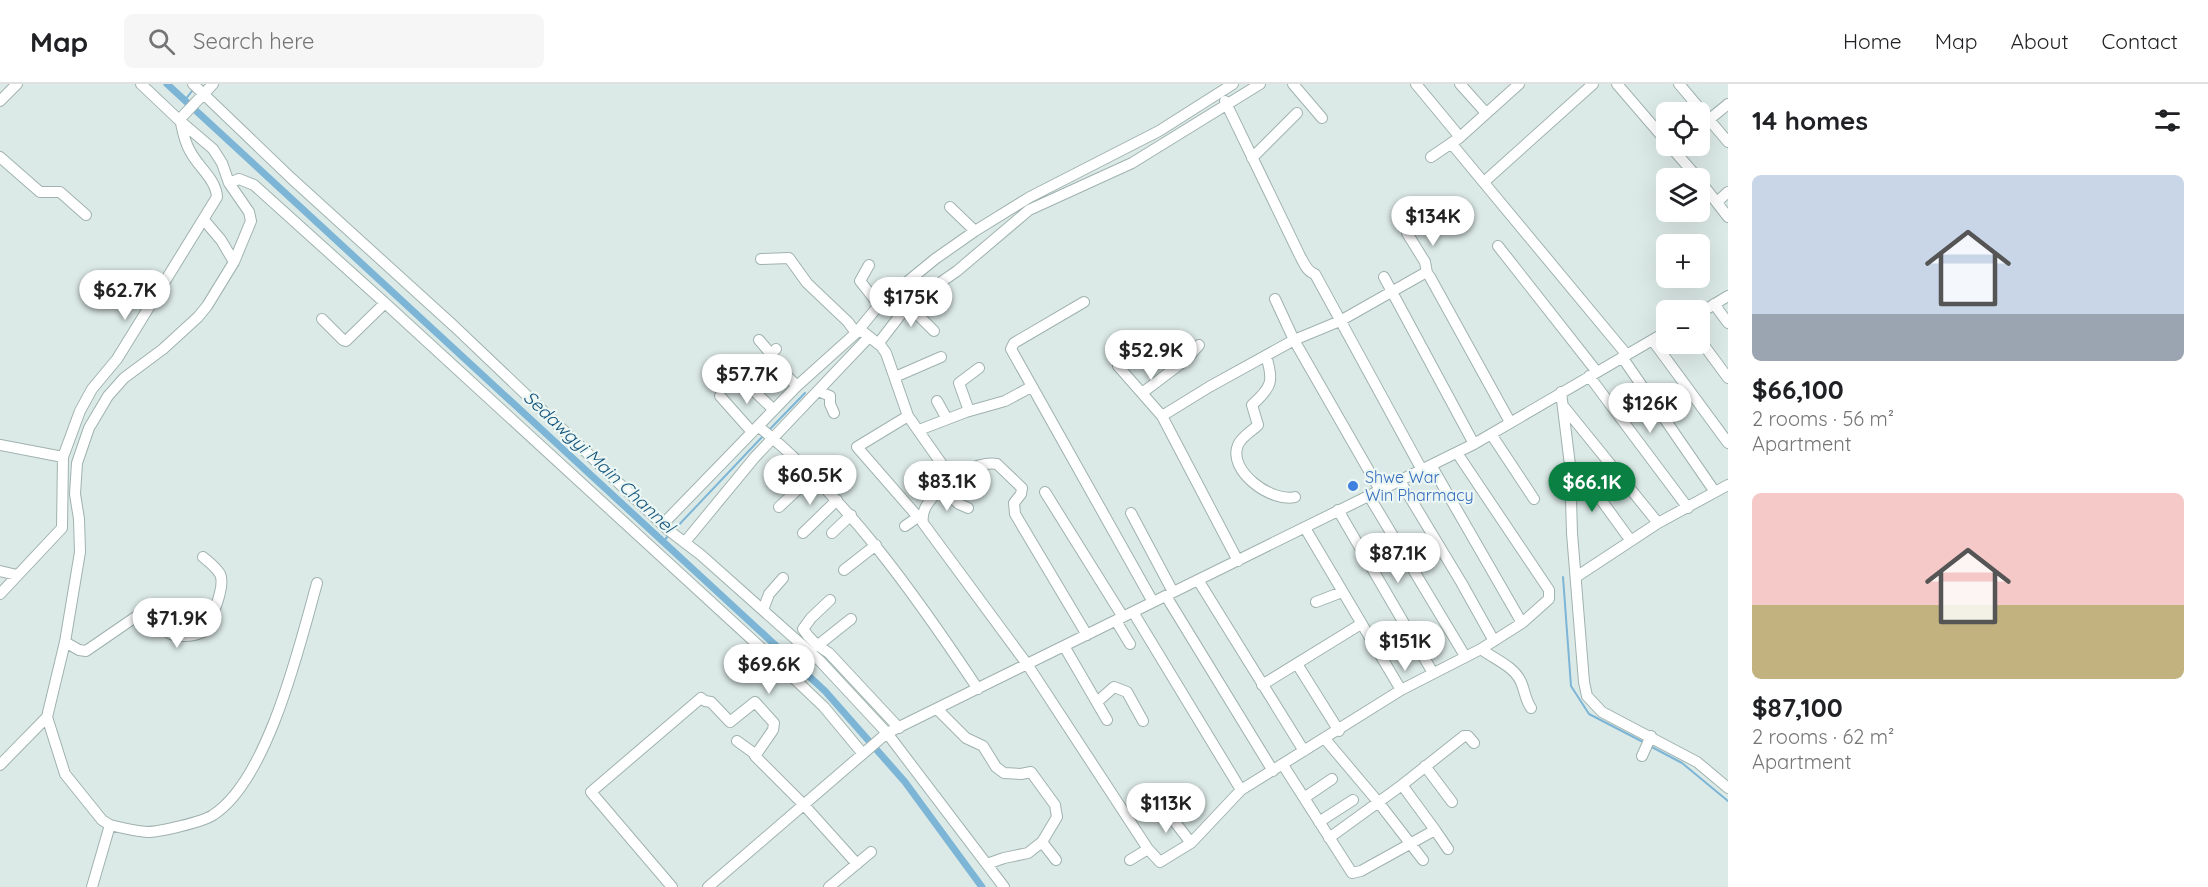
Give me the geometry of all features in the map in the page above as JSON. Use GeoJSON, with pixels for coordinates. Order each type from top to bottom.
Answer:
{"type":"FeatureCollection","features":[{"type":"Feature","properties":{"kind":"street"},"geometry":{"type":"LineString","coordinates":[[0,101],[16,84]]}},
{"type":"Feature","properties":{"kind":"street"},"geometry":{"type":"LineString","coordinates":[[141,84],[213,148],[222,163],[229,183],[249,212],[251,221],[234,262],[203,311],[163,349],[124,378],[108,396],[89,428],[77,462],[75,494],[79,519],[80,552],[65,642],[47,717],[64,774],[102,820],[110,825],[153,832],[201,821],[229,802],[254,763],[281,705],[317,583]]}},
{"type":"Feature","properties":{"kind":"street"},"geometry":{"type":"LineString","coordinates":[[193,84],[203,96],[665,526],[820,662],[885,735],[1004,887]]}},
{"type":"Feature","properties":{"kind":"street"},"geometry":{"type":"LineString","coordinates":[[182,119],[213,84]]}},
{"type":"Feature","properties":{"kind":"street"},"geometry":{"type":"LineString","coordinates":[[665,526],[762,433],[818,391],[866,336],[879,305],[934,259],[1030,197],[1159,131],[1233,84]]}},
{"type":"Feature","properties":{"kind":"street"},"geometry":{"type":"LineString","coordinates":[[680,539],[755,457],[762,433],[774,410],[797,386],[957,271],[1029,210],[1132,163],[1260,84]]}},
{"type":"Feature","properties":{"kind":"street"},"geometry":{"type":"LineString","coordinates":[[1293,84],[1322,118]]}},
{"type":"Feature","properties":{"kind":"street"},"geometry":{"type":"LineString","coordinates":[[1416,84],[1484,182],[1624,356],[1715,492]]}},
{"type":"Feature","properties":{"kind":"street"},"geometry":{"type":"LineString","coordinates":[[1460,84],[1486,113]]}},
{"type":"Feature","properties":{"kind":"street"},"geometry":{"type":"LineString","coordinates":[[1484,182],[1593,84]]}},
{"type":"Feature","properties":{"kind":"street"},"geometry":{"type":"LineString","coordinates":[[1617,84],[1656,128]]}},
{"type":"Feature","properties":{"kind":"street"},"geometry":{"type":"LineString","coordinates":[[1679,84],[1694,102]]}},
{"type":"Feature","properties":{"kind":"street"},"geometry":{"type":"LineString","coordinates":[[1431,157],[1486,113],[1514,86]]}},
{"type":"Feature","properties":{"kind":"street"},"geometry":{"type":"LineString","coordinates":[[1220,92],[1306,267],[1315,274],[1426,467],[1522,623]]}},
{"type":"Feature","properties":{"kind":"street"},"geometry":{"type":"LineString","coordinates":[[1710,119],[1728,104]]}},
{"type":"Feature","properties":{"kind":"street"},"geometry":{"type":"LineString","coordinates":[[1252,158],[1298,113]]}},
{"type":"Feature","properties":{"kind":"street"},"geometry":{"type":"LineString","coordinates":[[0,594],[62,528],[63,456],[80,411],[92,389],[117,359],[217,197],[217,189],[189,151],[182,119]]}},
{"type":"Feature","properties":{"kind":"street"},"geometry":{"type":"LineString","coordinates":[[1710,121],[1728,142]]}},
{"type":"Feature","properties":{"kind":"street"},"geometry":{"type":"LineString","coordinates":[[1680,156],[1689,168]]}},
{"type":"Feature","properties":{"kind":"street"},"geometry":{"type":"LineString","coordinates":[[0,157],[40,192],[60,192],[86,215]]}},
{"type":"Feature","properties":{"kind":"street"},"geometry":{"type":"LineString","coordinates":[[1102,160],[1106,174]]}},
{"type":"Feature","properties":{"kind":"street"},"geometry":{"type":"LineString","coordinates":[[229,183],[239,179],[254,184],[768,654],[824,707],[864,753]]}},
{"type":"Feature","properties":{"kind":"street"},"geometry":{"type":"LineString","coordinates":[[1717,202],[1728,192]]}},
{"type":"Feature","properties":{"kind":"street"},"geometry":{"type":"LineString","coordinates":[[1710,193],[1728,217]]}},
{"type":"Feature","properties":{"kind":"street"},"geometry":{"type":"LineString","coordinates":[[950,207],[975,231]]}},
{"type":"Feature","properties":{"kind":"street"},"geometry":{"type":"LineString","coordinates":[[204,220],[222,240],[234,262]]}},
{"type":"Feature","properties":{"kind":"street"},"geometry":{"type":"LineString","coordinates":[[1407,232],[1425,262],[1427,273],[1510,422]]}},
{"type":"Feature","properties":{"kind":"street"},"geometry":{"type":"LineString","coordinates":[[1498,246],[1688,508]]}},
{"type":"Feature","properties":{"kind":"street"},"geometry":{"type":"LineString","coordinates":[[761,259],[791,259],[807,283],[848,322],[886,353],[908,416],[944,465],[945,481],[959,504],[968,508]]}},
{"type":"Feature","properties":{"kind":"street"},"geometry":{"type":"LineString","coordinates":[[869,265],[860,280],[879,305]]}},
{"type":"Feature","properties":{"kind":"street"},"geometry":{"type":"LineString","coordinates":[[1162,416],[1294,340],[1340,321],[1427,273]]}},
{"type":"Feature","properties":{"kind":"street"},"geometry":{"type":"LineString","coordinates":[[1384,277],[1474,444]]}},
{"type":"Feature","properties":{"kind":"street"},"geometry":{"type":"LineString","coordinates":[[1710,306],[1728,296]]}},
{"type":"Feature","properties":{"kind":"street"},"geometry":{"type":"LineString","coordinates":[[1275,300],[1375,493],[1465,656]]}},
{"type":"Feature","properties":{"kind":"street"},"geometry":{"type":"LineString","coordinates":[[1084,302],[1012,345],[1011,349],[1153,602]]}},
{"type":"Feature","properties":{"kind":"street"},"geometry":{"type":"LineString","coordinates":[[322,319],[343,340],[346,340],[386,303]]}},
{"type":"Feature","properties":{"kind":"street"},"geometry":{"type":"LineString","coordinates":[[1714,304],[1728,323]]}},
{"type":"Feature","properties":{"kind":"street"},"geometry":{"type":"LineString","coordinates":[[908,305],[934,331]]}},
{"type":"Feature","properties":{"kind":"street"},"geometry":{"type":"LineString","coordinates":[[708,887],[885,735],[1457,453],[1656,339]]}},
{"type":"Feature","properties":{"kind":"street"},"geometry":{"type":"LineString","coordinates":[[759,340],[773,352],[770,358],[797,386]]}},
{"type":"Feature","properties":{"kind":"street"},"geometry":{"type":"LineString","coordinates":[[1653,341],[1728,443]]}},
{"type":"Feature","properties":{"kind":"street"},"geometry":{"type":"LineString","coordinates":[[1142,393],[1187,359],[1199,345]]}},
{"type":"Feature","properties":{"kind":"street"},"geometry":{"type":"LineString","coordinates":[[1710,354],[1728,378]]}},
{"type":"Feature","properties":{"kind":"street"},"geometry":{"type":"LineString","coordinates":[[1266,356],[1272,375],[1271,381],[1260,398],[1252,405],[1258,424],[1238,444],[1236,455],[1241,470],[1256,485],[1281,498],[1295,497]]}},
{"type":"Feature","properties":{"kind":"street"},"geometry":{"type":"LineString","coordinates":[[896,377],[941,357]]}},
{"type":"Feature","properties":{"kind":"street"},"geometry":{"type":"LineString","coordinates":[[1118,366],[1162,416],[1238,561]]}},
{"type":"Feature","properties":{"kind":"street"},"geometry":{"type":"LineString","coordinates":[[969,411],[959,382],[979,368]]}},
{"type":"Feature","properties":{"kind":"street"},"geometry":{"type":"LineString","coordinates":[[919,430],[1005,400],[1031,387]]}},
{"type":"Feature","properties":{"kind":"street"},"geometry":{"type":"LineString","coordinates":[[753,390],[774,410]]}},
{"type":"Feature","properties":{"kind":"street"},"geometry":{"type":"LineString","coordinates":[[818,391],[830,396],[830,404],[834,413]]}},
{"type":"Feature","properties":{"kind":"street"},"geometry":{"type":"LineString","coordinates":[[1561,392],[1570,465],[1576,577],[1587,696],[1602,712],[1628,727],[1647,745],[1697,762],[1728,788]]}},
{"type":"Feature","properties":{"kind":"street"},"geometry":{"type":"LineString","coordinates":[[720,396],[812,476],[851,515],[876,544],[978,689]]}},
{"type":"Feature","properties":{"kind":"street"},"geometry":{"type":"LineString","coordinates":[[937,401],[947,419]]}},
{"type":"Feature","properties":{"kind":"street"},"geometry":{"type":"LineString","coordinates":[[1564,407],[1658,523]]}},
{"type":"Feature","properties":{"kind":"street"},"geometry":{"type":"LineString","coordinates":[[908,416],[857,447],[920,517],[1027,664],[1148,849],[1160,862],[1191,843],[1241,790],[1401,690],[1494,641],[1522,623],[1549,599],[1549,591],[1457,453]]}},
{"type":"Feature","properties":{"kind":"street"},"geometry":{"type":"LineString","coordinates":[[1491,434],[1534,499]]}},
{"type":"Feature","properties":{"kind":"street"},"geometry":{"type":"LineString","coordinates":[[0,445],[63,456]]}},
{"type":"Feature","properties":{"kind":"street"},"geometry":{"type":"LineString","coordinates":[[904,526],[920,517],[945,481],[979,465],[997,464],[1022,488],[1021,494],[1014,503],[1015,514],[1087,635]]}},
{"type":"Feature","properties":{"kind":"street"},"geometry":{"type":"LineString","coordinates":[[1570,465],[1599,497],[1631,541]]}},
{"type":"Feature","properties":{"kind":"street"},"geometry":{"type":"LineString","coordinates":[[779,507],[812,476]]}},
{"type":"Feature","properties":{"kind":"street"},"geometry":{"type":"LineString","coordinates":[[945,481],[963,480]]}},
{"type":"Feature","properties":{"kind":"street"},"geometry":{"type":"LineString","coordinates":[[1400,481],[1494,641]]}},
{"type":"Feature","properties":{"kind":"street"},"geometry":{"type":"LineString","coordinates":[[1576,577],[1658,523],[1728,485]]}},
{"type":"Feature","properties":{"kind":"street"},"geometry":{"type":"LineString","coordinates":[[1045,492],[1124,617],[1241,790]]}},
{"type":"Feature","properties":{"kind":"street"},"geometry":{"type":"LineString","coordinates":[[803,533],[837,500]]}},
{"type":"Feature","properties":{"kind":"street"},"geometry":{"type":"LineString","coordinates":[[1338,510],[1433,673]]}},
{"type":"Feature","properties":{"kind":"street"},"geometry":{"type":"LineString","coordinates":[[1131,513],[1170,594],[1273,771]]}},
{"type":"Feature","properties":{"kind":"street"},"geometry":{"type":"LineString","coordinates":[[832,533],[851,515]]}},
{"type":"Feature","properties":{"kind":"street"},"geometry":{"type":"LineString","coordinates":[[1305,528],[1401,690]]}},
{"type":"Feature","properties":{"kind":"street"},"geometry":{"type":"LineString","coordinates":[[844,570],[876,544]]}},
{"type":"Feature","properties":{"kind":"street"},"geometry":{"type":"LineString","coordinates":[[65,642],[79,650],[86,651],[153,605],[158,606],[163,626],[172,634],[185,636],[203,632],[217,604],[221,577],[214,566],[203,557]]}},
{"type":"Feature","properties":{"kind":"street"},"geometry":{"type":"LineString","coordinates":[[0,571],[17,575]]}},
{"type":"Feature","properties":{"kind":"street"},"geometry":{"type":"LineString","coordinates":[[763,610],[769,594],[783,578]]}},
{"type":"Feature","properties":{"kind":"street"},"geometry":{"type":"LineString","coordinates":[[1198,580],[1304,751]]}},
{"type":"Feature","properties":{"kind":"street"},"geometry":{"type":"LineString","coordinates":[[1316,602],[1342,592]]}},
{"type":"Feature","properties":{"kind":"street"},"geometry":{"type":"LineString","coordinates":[[830,600],[803,629],[808,638],[829,653],[899,728]]}},
{"type":"Feature","properties":{"kind":"street"},"geometry":{"type":"LineString","coordinates":[[1124,617],[1131,644]]}},
{"type":"Feature","properties":{"kind":"street"},"geometry":{"type":"LineString","coordinates":[[817,646],[851,619]]}},
{"type":"Feature","properties":{"kind":"street"},"geometry":{"type":"LineString","coordinates":[[1262,685],[1362,624]]}},
{"type":"Feature","properties":{"kind":"street"},"geometry":{"type":"LineString","coordinates":[[1064,646],[1107,720]]}},
{"type":"Feature","properties":{"kind":"street"},"geometry":{"type":"LineString","coordinates":[[1481,649],[1504,663],[1516,674],[1521,680],[1526,701],[1531,708]]}},
{"type":"Feature","properties":{"kind":"street"},"geometry":{"type":"LineString","coordinates":[[820,662],[829,653]]}},
{"type":"Feature","properties":{"kind":"street"},"geometry":{"type":"LineString","coordinates":[[1297,664],[1339,730]]}},
{"type":"Feature","properties":{"kind":"street"},"geometry":{"type":"LineString","coordinates":[[1097,702],[1114,687],[1127,692],[1143,721]]}},
{"type":"Feature","properties":{"kind":"street"},"geometry":{"type":"LineString","coordinates":[[672,887],[592,795],[593,789],[701,698],[711,702],[730,722],[756,702],[773,720],[774,726],[755,754]]}},
{"type":"Feature","properties":{"kind":"street"},"geometry":{"type":"LineString","coordinates":[[937,710],[966,738],[983,746],[996,767],[1004,773],[1031,772],[1058,812],[1058,817],[1042,842],[1028,853],[987,864]]}},
{"type":"Feature","properties":{"kind":"street"},"geometry":{"type":"LineString","coordinates":[[0,765],[47,717]]}},
{"type":"Feature","properties":{"kind":"street"},"geometry":{"type":"LineString","coordinates":[[1329,837],[1379,803],[1464,736],[1468,736],[1474,743]]}},
{"type":"Feature","properties":{"kind":"street"},"geometry":{"type":"LineString","coordinates":[[1325,739],[1423,860]]}},
{"type":"Feature","properties":{"kind":"street"},"geometry":{"type":"LineString","coordinates":[[736,741],[755,754],[856,864]]}},
{"type":"Feature","properties":{"kind":"street"},"geometry":{"type":"LineString","coordinates":[[1283,765],[1352,873],[1435,830]]}},
{"type":"Feature","properties":{"kind":"street"},"geometry":{"type":"LineString","coordinates":[[1425,766],[1452,802]]}},
{"type":"Feature","properties":{"kind":"street"},"geometry":{"type":"LineString","coordinates":[[1304,798],[1332,778]]}},
{"type":"Feature","properties":{"kind":"street"},"geometry":{"type":"LineString","coordinates":[[1402,785],[1448,849]]}},
{"type":"Feature","properties":{"kind":"street"},"geometry":{"type":"LineString","coordinates":[[1319,822],[1353,800]]}},
{"type":"Feature","properties":{"kind":"street"},"geometry":{"type":"LineString","coordinates":[[1165,809],[1191,843]]}},
{"type":"Feature","properties":{"kind":"street"},"geometry":{"type":"LineString","coordinates":[[92,887],[110,825]]}},
{"type":"Feature","properties":{"kind":"street"},"geometry":{"type":"LineString","coordinates":[[1042,842],[1056,860]]}},
{"type":"Feature","properties":{"kind":"street"},"geometry":{"type":"LineString","coordinates":[[1130,860],[1148,849]]}},
{"type":"Feature","properties":{"kind":"street"},"geometry":{"type":"LineString","coordinates":[[829,887],[871,852]]}},
{"type":"Feature","properties":{"kind":"waterway","name":"Sedawgyi Main Channel"},"geometry":{"type":"LineString","coordinates":[[167,84],[825,691],[905,782],[982,887]]}},
{"type":"Feature","properties":{"kind":"waterway"},"geometry":{"type":"LineString","coordinates":[[185,100],[192,91]]}},
{"type":"Feature","properties":{"kind":"waterway"},"geometry":{"type":"LineString","coordinates":[[769,430],[805,393]]}},
{"type":"Feature","properties":{"kind":"waterway"},"geometry":{"type":"LineString","coordinates":[[674,530],[763,436]]}},
{"type":"Feature","properties":{"kind":"waterway","name":"Sedawgyi Main Channel"},"geometry":{"type":"LineString","coordinates":[[663,542],[668,536]]}},
{"type":"Feature","properties":{"kind":"waterway"},"geometry":{"type":"LineString","coordinates":[[1563,577],[1571,686],[1589,714],[1645,743]]}},
{"type":"Feature","properties":{"kind":"waterway"},"geometry":{"type":"LineString","coordinates":[[1650,746],[1682,763],[1728,801]]}},
{"type":"Feature","properties":{"kind":"place","name":"Shwe War Win Pharmacy"},"geometry":{"type":"Point","coordinates":[1353,486]}}]}
